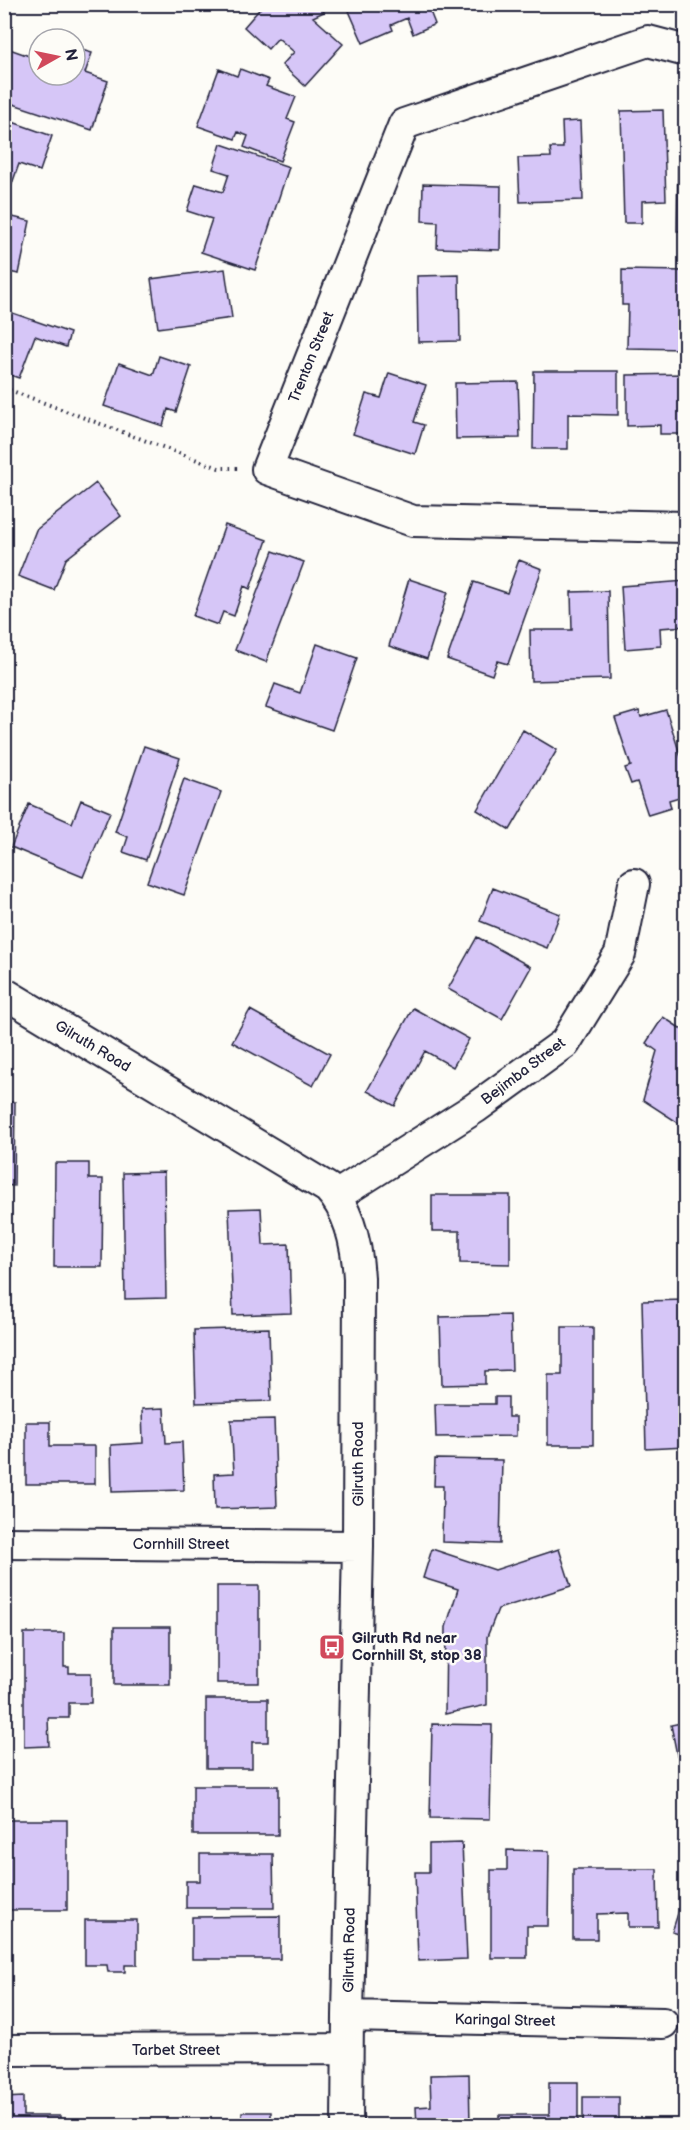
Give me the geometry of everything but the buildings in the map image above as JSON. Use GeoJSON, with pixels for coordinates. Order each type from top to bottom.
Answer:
{"type":"FeatureCollection","features":[{"type":"Feature","properties":{"kind":"street","name":"Trenton Street"},"geometry":{"type":"LineString","coordinates":[[267,469],[404,124],[648,41],[686,51]]}},
{"type":"Feature","properties":{"kind":"street"},"geometry":{"type":"LineString","coordinates":[[267,469],[413,521],[686,527]]}},
{"type":"Feature","properties":{"kind":"street","name":"Bejimba Street"},"geometry":{"type":"LineString","coordinates":[[336,1196],[475,1108],[565,1043],[620,954],[634,884]]}},
{"type":"Feature","properties":{"kind":"street","name":"Gilruth Road"},"geometry":{"type":"LineString","coordinates":[[4,993],[328,1188],[344,1210],[358,1257],[358,1546],[347,2126]]}},
{"type":"Feature","properties":{"kind":"street","name":"Cornhill Street"},"geometry":{"type":"LineString","coordinates":[[4,1543],[358,1546]]}},
{"type":"Feature","properties":{"kind":"street","name":"Karingal Street"},"geometry":{"type":"LineString","coordinates":[[348,2016],[663,2023]]}},
{"type":"Feature","properties":{"kind":"street","name":"Tarbet Street"},"geometry":{"type":"LineString","coordinates":[[4,2050],[347,2049]]}},
{"type":"Feature","properties":{"kind":"path"},"geometry":{"type":"LineString","coordinates":[[4,388],[219,468],[267,469]]}},
{"type":"Feature","properties":{"kind":"place","name":"Gilruth Rd near Cornhill St, stop 38"},"geometry":{"type":"Point","coordinates":[332,1647]}}]}
